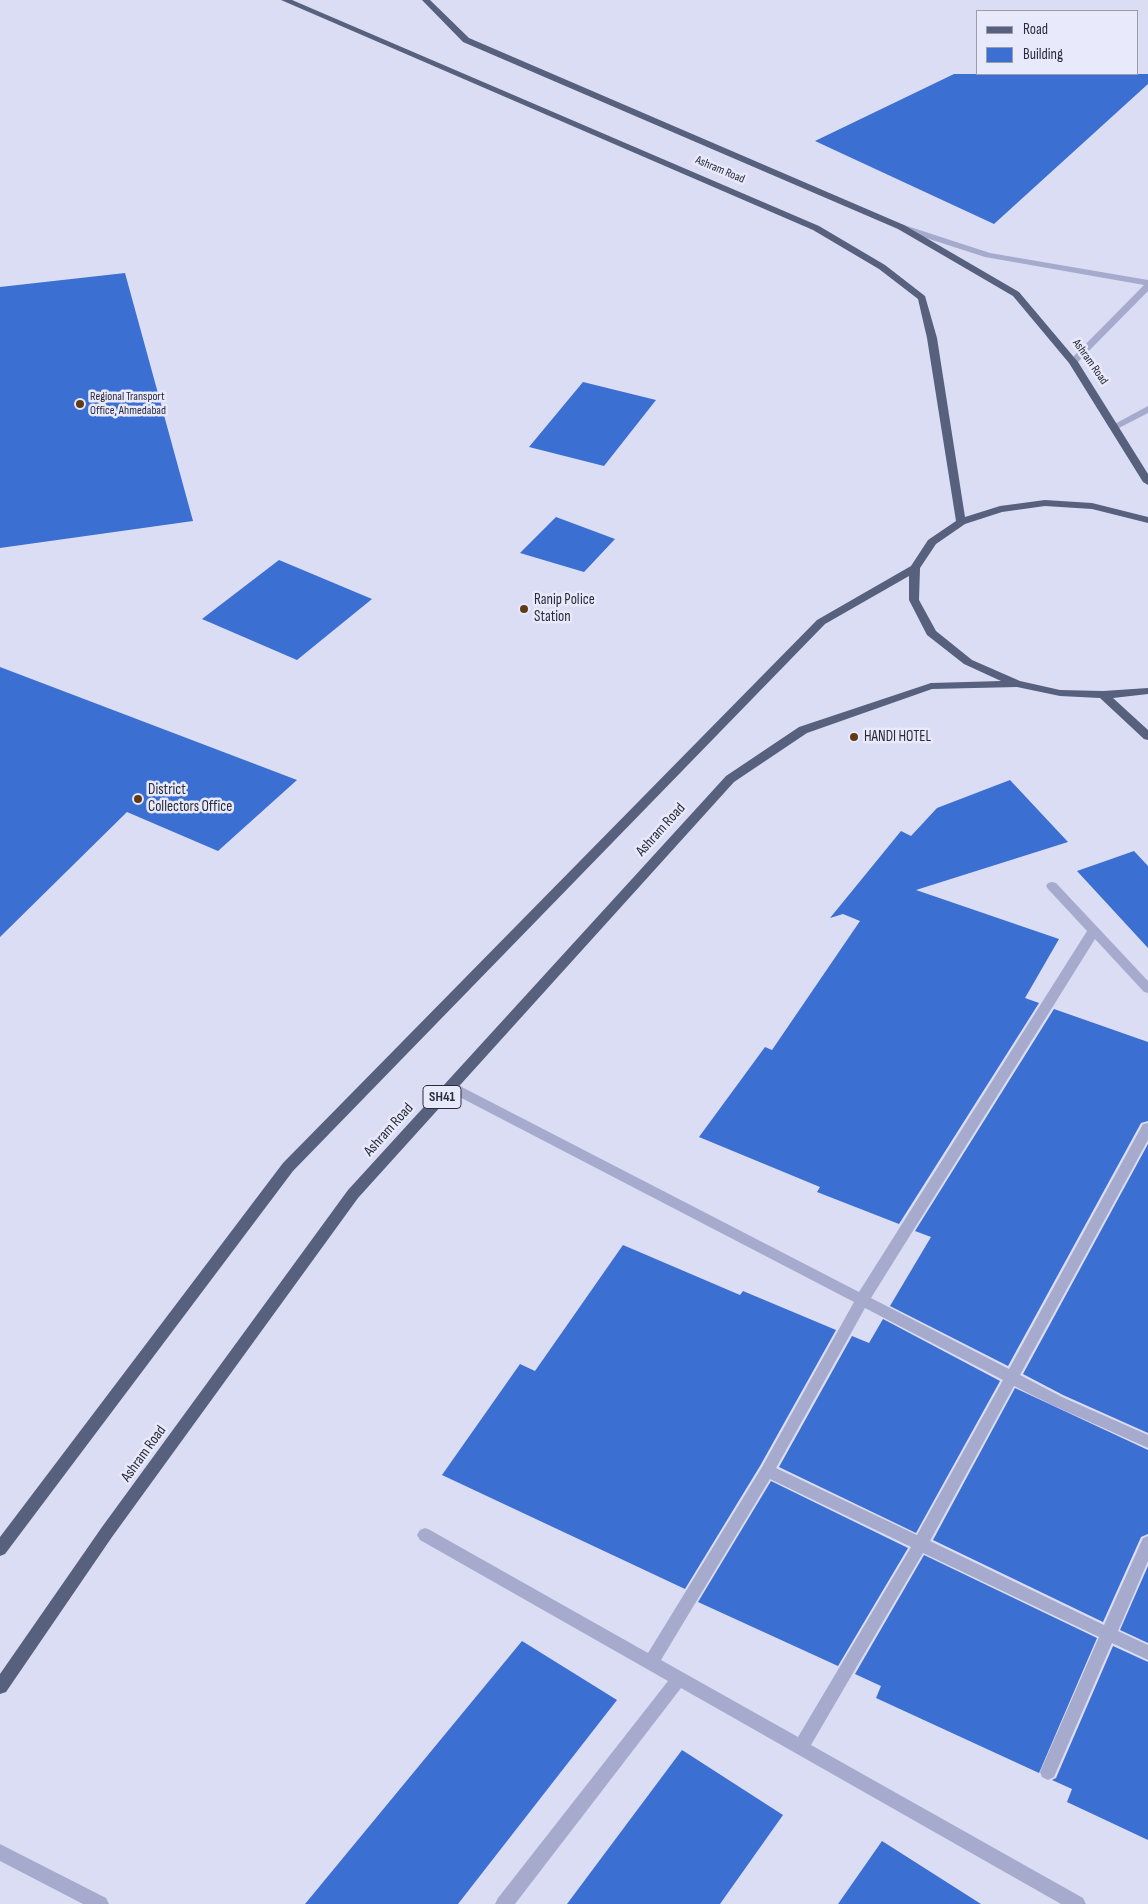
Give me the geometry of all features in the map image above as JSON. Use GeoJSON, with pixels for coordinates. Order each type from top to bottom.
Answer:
{"type":"FeatureCollection","features":[{"type":"Feature","properties":{"kind":"main road","name":"Ashram Road"},"geometry":{"type":"LineString","coordinates":[[285,0],[816,228],[882,267],[922,298],[932,338],[961,522]]}},
{"type":"Feature","properties":{"kind":"main road","name":"Ashram Road"},"geometry":{"type":"LineString","coordinates":[[426,0],[466,40],[610,104],[901,227],[1016,294],[1073,362],[1148,482]]}},
{"type":"Feature","properties":{"kind":"main road"},"geometry":{"type":"LineString","coordinates":[[1148,520],[1092,506],[1045,503],[1000,509],[961,522],[932,542],[915,568],[914,600],[931,633],[968,662],[1017,684],[1060,693],[1103,696],[1148,691]]}},
{"type":"Feature","properties":{"kind":"main road","name":"Ashram Road"},"geometry":{"type":"LineString","coordinates":[[0,1549],[34,1501],[288,1166],[821,622],[915,568]]}},
{"type":"Feature","properties":{"kind":"main road","name":"Ashram Road"},"geometry":{"type":"LineString","coordinates":[[0,1687],[107,1532],[353,1194],[730,779],[803,730],[932,686],[1017,684]]}},
{"type":"Feature","properties":{"kind":"main road"},"geometry":{"type":"LineString","coordinates":[[1103,696],[1148,736]]}},
{"type":"Feature","properties":{"kind":"street"},"geometry":{"type":"LineString","coordinates":[[901,227],[988,255],[1148,284]]}},
{"type":"Feature","properties":{"kind":"street"},"geometry":{"type":"LineString","coordinates":[[1073,362],[1148,284]]}},
{"type":"Feature","properties":{"kind":"street"},"geometry":{"type":"LineString","coordinates":[[1114,428],[1148,409]]}},
{"type":"Feature","properties":{"kind":"street"},"geometry":{"type":"LineString","coordinates":[[1052,886],[1148,990]]}},
{"type":"Feature","properties":{"kind":"street"},"geometry":{"type":"LineString","coordinates":[[651,1662],[767,1470],[862,1300],[1093,932]]}},
{"type":"Feature","properties":{"kind":"street"},"geometry":{"type":"LineString","coordinates":[[450,1087],[1057,1401],[1148,1442]]}},
{"type":"Feature","properties":{"kind":"street"},"geometry":{"type":"LineString","coordinates":[[801,1747],[921,1543],[1148,1128]]}},
{"type":"Feature","properties":{"kind":"street"},"geometry":{"type":"LineString","coordinates":[[767,1470],[1148,1653]]}},
{"type":"Feature","properties":{"kind":"street"},"geometry":{"type":"LineString","coordinates":[[425,1535],[801,1747],[1058,1899],[1077,1904]]}},
{"type":"Feature","properties":{"kind":"street"},"geometry":{"type":"LineString","coordinates":[[1048,1772],[1148,1543]]}},
{"type":"Feature","properties":{"kind":"street"},"geometry":{"type":"LineString","coordinates":[[504,1904],[679,1679]]}},
{"type":"Feature","properties":{"kind":"street"},"geometry":{"type":"LineString","coordinates":[[0,1852],[100,1904]]}},
{"type":"Feature","properties":{"kind":"building"},"geometry":{"type":"Polygon","coordinates":[[[954,74],[1148,74],[1148,84],[994,224],[815,141],[954,74]]]}},
{"type":"Feature","properties":{"kind":"building","name":"Regional Transport Office, Ahmedabad"},"geometry":{"type":"Polygon","coordinates":[[[125,273],[193,521],[0,548],[0,287],[125,273]]]}},
{"type":"Feature","properties":{"kind":"building"},"geometry":{"type":"Polygon","coordinates":[[[583,382],[656,400],[604,466],[529,447],[583,382]]]}},
{"type":"Feature","properties":{"kind":"building"},"geometry":{"type":"Polygon","coordinates":[[[556,517],[615,539],[584,572],[520,553],[556,517]]]}},
{"type":"Feature","properties":{"kind":"building"},"geometry":{"type":"Polygon","coordinates":[[[279,560],[372,599],[297,660],[202,619],[279,560]]]}},
{"type":"Feature","properties":{"kind":"building","name":"District Collectors Office"},"geometry":{"type":"Polygon","coordinates":[[[0,667],[297,780],[218,851],[127,812],[0,937],[0,667]]]}},
{"type":"Feature","properties":{"kind":"building"},"geometry":{"type":"Polygon","coordinates":[[[1010,780],[1068,842],[916,890],[1059,939],[1025,998],[1039,1003],[899,1224],[817,1192],[820,1187],[699,1137],[765,1047],[772,1050],[860,921],[843,914],[830,918],[901,831],[911,836],[937,808],[1010,780]]]}},
{"type":"Feature","properties":{"kind":"building"},"geometry":{"type":"Polygon","coordinates":[[[1134,851],[1148,866],[1148,948],[1077,871],[1134,851]]]}},
{"type":"Feature","properties":{"kind":"building"},"geometry":{"type":"Polygon","coordinates":[[[1054,1009],[1148,1042],[1148,1121],[1141,1123],[1008,1366],[890,1306],[931,1237],[915,1231],[1054,1009]]]}},
{"type":"Feature","properties":{"kind":"building"},"geometry":{"type":"Polygon","coordinates":[[[1148,1144],[1148,1433],[1063,1395],[1023,1374],[1148,1144]]]}},
{"type":"Feature","properties":{"kind":"building"},"geometry":{"type":"Polygon","coordinates":[[[623,1245],[740,1295],[743,1291],[836,1330],[760,1466],[685,1589],[442,1475],[520,1364],[535,1371],[623,1245]]]}},
{"type":"Feature","properties":{"kind":"building"},"geometry":{"type":"Polygon","coordinates":[[[883,1319],[1000,1381],[916,1533],[779,1467],[852,1336],[869,1343],[883,1319]]]}},
{"type":"Feature","properties":{"kind":"building"},"geometry":{"type":"Polygon","coordinates":[[[1015,1388],[1148,1450],[1148,1534],[1141,1537],[1103,1622],[933,1540],[1015,1388]]]}},
{"type":"Feature","properties":{"kind":"building"},"geometry":{"type":"Polygon","coordinates":[[[771,1481],[908,1548],[838,1666],[698,1602],[771,1481]]]}},
{"type":"Feature","properties":{"kind":"building"},"geometry":{"type":"Polygon","coordinates":[[[924,1555],[1097,1638],[1039,1773],[876,1698],[881,1686],[855,1674],[924,1555]]]}},
{"type":"Feature","properties":{"kind":"building"},"geometry":{"type":"Polygon","coordinates":[[[1148,1566],[1148,1643],[1120,1630],[1148,1566]]]}},
{"type":"Feature","properties":{"kind":"building"},"geometry":{"type":"Polygon","coordinates":[[[522,1641],[617,1700],[458,1904],[305,1904],[522,1641]]]}},
{"type":"Feature","properties":{"kind":"building"},"geometry":{"type":"Polygon","coordinates":[[[1113,1646],[1148,1662],[1148,1840],[1067,1802],[1072,1789],[1052,1780],[1056,1778],[1113,1646]]]}},
{"type":"Feature","properties":{"kind":"building"},"geometry":{"type":"Polygon","coordinates":[[[682,1750],[783,1815],[720,1904],[567,1904],[682,1750]]]}},
{"type":"Feature","properties":{"kind":"building"},"geometry":{"type":"Polygon","coordinates":[[[882,1841],[981,1904],[838,1904],[882,1841]]]}},
{"type":"Feature","properties":{"kind":"place","name":"Regional Transport Office, Ahmedabad"},"geometry":{"type":"Point","coordinates":[80,404]}},
{"type":"Feature","properties":{"kind":"place","name":"Ranip Police Station"},"geometry":{"type":"Point","coordinates":[524,609]}},
{"type":"Feature","properties":{"kind":"place","name":"HANDI HOTEL"},"geometry":{"type":"Point","coordinates":[854,737]}},
{"type":"Feature","properties":{"kind":"place","name":"District Collectors Office"},"geometry":{"type":"Point","coordinates":[138,799]}}]}
